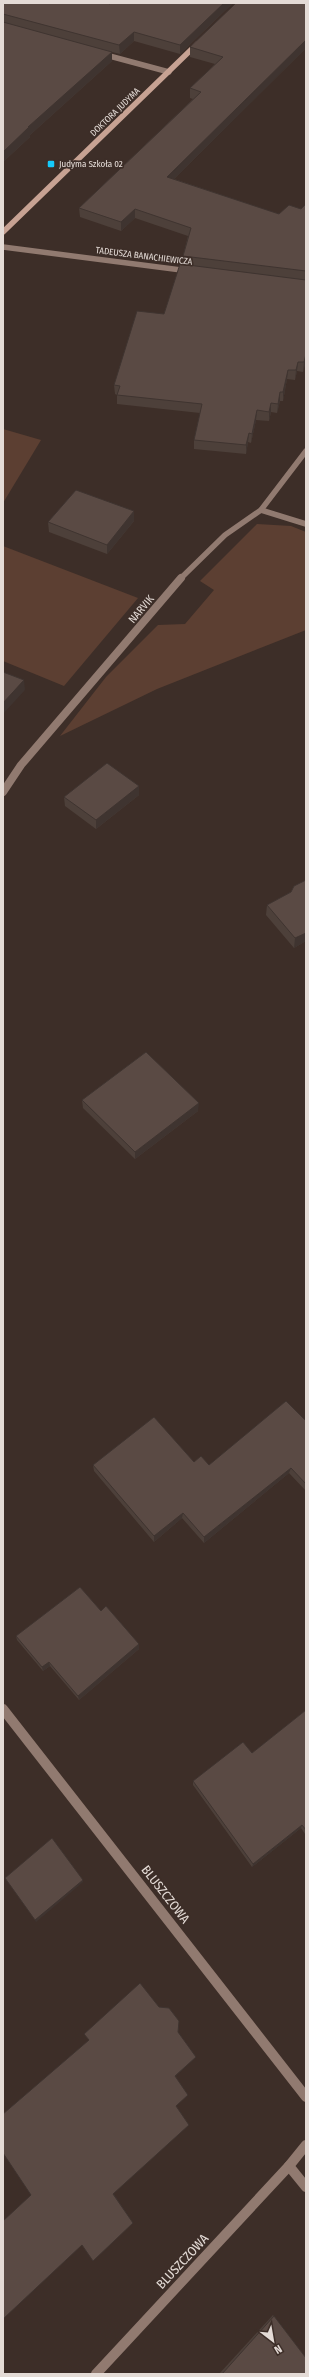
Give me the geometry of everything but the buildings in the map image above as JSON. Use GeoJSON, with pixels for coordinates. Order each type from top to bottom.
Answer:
{"type":"FeatureCollection","features":[{"type":"Feature","properties":{"kind":"street","name":"DOKTORA JUDYMA"},"geometry":{"type":"LineString","coordinates":[[3,232],[201,40]]}},
{"type":"Feature","properties":{"kind":"street"},"geometry":{"type":"LineString","coordinates":[[93,51],[168,72]]}},
{"type":"Feature","properties":{"kind":"street","name":"TADEUSZA BANACHIEWICZA"},"geometry":{"type":"LineString","coordinates":[[3,247],[196,272]]}},
{"type":"Feature","properties":{"kind":"street","name":"NARVIK"},"geometry":{"type":"LineString","coordinates":[[3,792],[21,765],[190,567],[224,535],[261,510],[306,451]]}},
{"type":"Feature","properties":{"kind":"street"},"geometry":{"type":"LineString","coordinates":[[261,510],[306,524]]}},
{"type":"Feature","properties":{"kind":"street","name":"BLUSZCZOWA"},"geometry":{"type":"LineString","coordinates":[[3,1709],[306,2097]]}},
{"type":"Feature","properties":{"kind":"street","name":"BLUSZCZOWA"},"geometry":{"type":"LineString","coordinates":[[96,2374],[289,2166],[306,2145]]}},
{"type":"Feature","properties":{"kind":"street"},"geometry":{"type":"LineString","coordinates":[[289,2166],[306,2187]]}},
{"type":"Feature","properties":{"kind":"shaded area"},"geometry":{"type":"Polygon","coordinates":[[[3,429],[41,440],[3,503],[3,429]]]}},
{"type":"Feature","properties":{"kind":"shaded area"},"geometry":{"type":"Polygon","coordinates":[[[257,524],[291,526],[306,532],[306,630],[157,689],[60,736],[106,677],[158,625],[185,624],[214,590],[200,581],[257,524]]]}},
{"type":"Feature","properties":{"kind":"shaded area"},"geometry":{"type":"Polygon","coordinates":[[[3,546],[138,598],[64,686],[3,661],[3,546]]]}},
{"type":"Feature","properties":{"kind":"place","name":"Judyma Szkoła 02"},"geometry":{"type":"Point","coordinates":[51,164]}}]}
